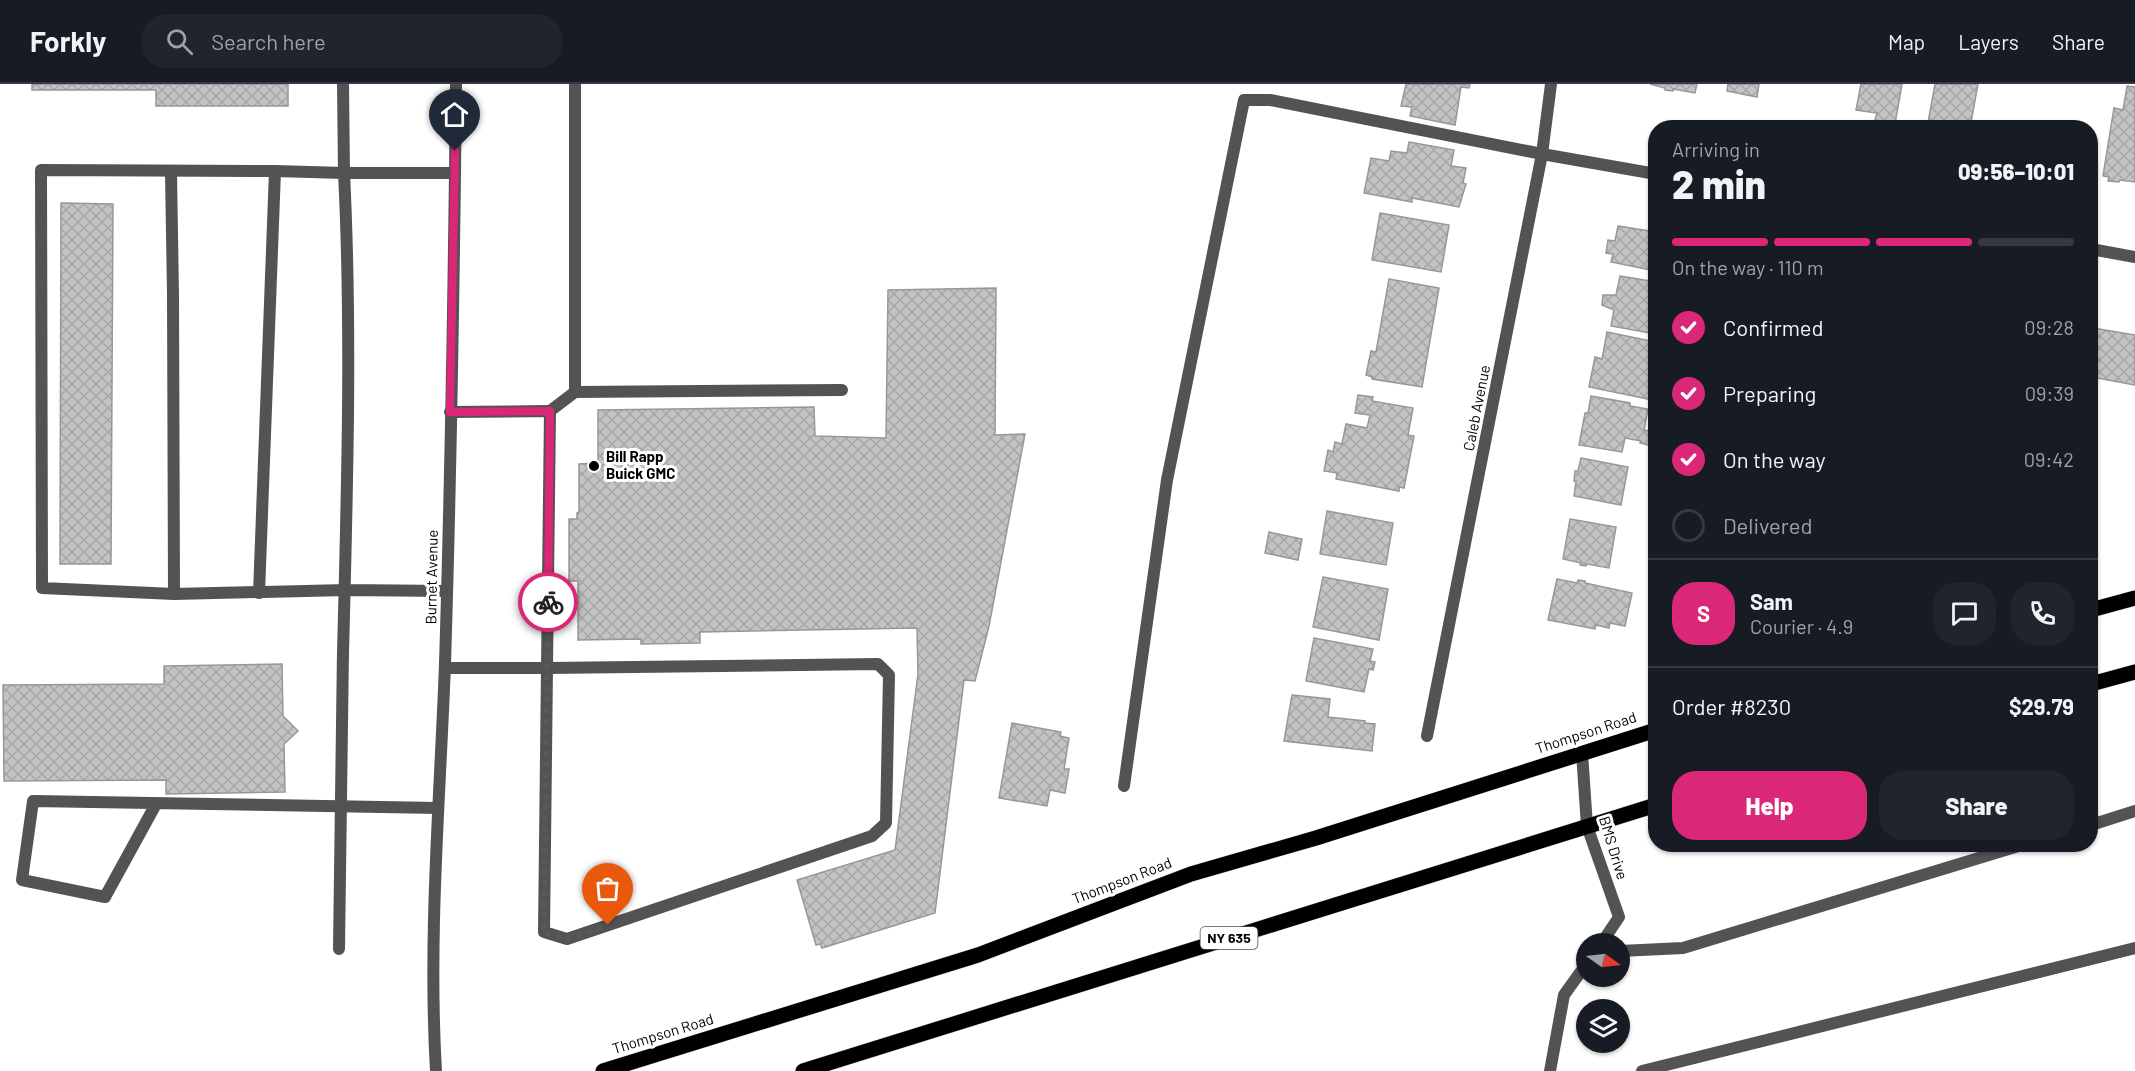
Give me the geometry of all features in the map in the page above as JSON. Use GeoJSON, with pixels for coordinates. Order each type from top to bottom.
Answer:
{"type":"FeatureCollection","features":[{"type":"Feature","properties":{"kind":"main road"},"geometry":{"type":"LineString","coordinates":[[2098,608],[2135,598]]}},
{"type":"Feature","properties":{"kind":"main road"},"geometry":{"type":"LineString","coordinates":[[2098,682],[2135,672]]}},
{"type":"Feature","properties":{"kind":"main road","name":"Thompson Road"},"geometry":{"type":"LineString","coordinates":[[603,1071],[978,955],[1191,874],[1316,838],[1648,732]]}},
{"type":"Feature","properties":{"kind":"main road","name":"NY 635"},"geometry":{"type":"LineString","coordinates":[[803,1071],[1648,807]]}},
{"type":"Feature","properties":{"kind":"street"},"geometry":{"type":"LineString","coordinates":[[339,949],[346,590],[348,238],[344,173],[344,84]]}},
{"type":"Feature","properties":{"kind":"street","name":"Burnet Avenue"},"geometry":{"type":"LineString","coordinates":[[436,1071],[432,1006],[445,668],[456,84]]}},
{"type":"Feature","properties":{"kind":"street"},"geometry":{"type":"LineString","coordinates":[[574,84],[575,392]]}},
{"type":"Feature","properties":{"kind":"street","name":"Caleb Avenue"},"geometry":{"type":"LineString","coordinates":[[1427,736],[1542,154],[1551,84]]}},
{"type":"Feature","properties":{"kind":"street"},"geometry":{"type":"LineString","coordinates":[[1124,786],[1167,480],[1244,100],[1270,100],[1648,173]]}},
{"type":"Feature","properties":{"kind":"street"},"geometry":{"type":"LineString","coordinates":[[446,591],[346,590],[174,594],[42,588],[41,170],[455,173]]}},
{"type":"Feature","properties":{"kind":"street"},"geometry":{"type":"LineString","coordinates":[[259,593],[275,171]]}},
{"type":"Feature","properties":{"kind":"street"},"geometry":{"type":"LineString","coordinates":[[171,172],[174,594]]}},
{"type":"Feature","properties":{"kind":"street"},"geometry":{"type":"LineString","coordinates":[[2098,250],[2135,256]]}},
{"type":"Feature","properties":{"kind":"street"},"geometry":{"type":"LineString","coordinates":[[450,412],[550,411],[575,392],[842,390]]}},
{"type":"Feature","properties":{"kind":"street"},"geometry":{"type":"LineString","coordinates":[[445,668],[547,668],[878,664],[889,675],[886,823],[872,836],[567,939],[544,932],[547,668],[550,411]]}},
{"type":"Feature","properties":{"kind":"street","name":"BMS Drive"},"geometry":{"type":"LineString","coordinates":[[1582,753],[1587,826],[1619,917],[1608,933]]}},
{"type":"Feature","properties":{"kind":"street"},"geometry":{"type":"LineString","coordinates":[[156,804],[105,897],[22,880],[33,801],[438,808]]}},
{"type":"Feature","properties":{"kind":"street"},"geometry":{"type":"LineString","coordinates":[[2098,823],[2135,811]]}},
{"type":"Feature","properties":{"kind":"street"},"geometry":{"type":"LineString","coordinates":[[1630,951],[1683,948],[1999,852]]}},
{"type":"Feature","properties":{"kind":"street"},"geometry":{"type":"LineString","coordinates":[[1642,1071],[2135,948]]}},
{"type":"Feature","properties":{"kind":"street"},"geometry":{"type":"LineString","coordinates":[[1550,1071],[1564,995],[1576,978]]}},
{"type":"Feature","properties":{"kind":"building"},"geometry":{"type":"Polygon","coordinates":[[[32,84],[288,84],[288,106],[156,106],[156,90],[32,90],[32,84]]]}},
{"type":"Feature","properties":{"kind":"building"},"geometry":{"type":"Polygon","coordinates":[[[1406,84],[1470,84],[1469,88],[1461,87],[1455,125],[1410,116],[1412,107],[1401,106],[1406,84]]]}},
{"type":"Feature","properties":{"kind":"building"},"geometry":{"type":"Polygon","coordinates":[[[1650,84],[1697,84],[1695,93],[1665,90],[1665,88],[1650,84]]]}},
{"type":"Feature","properties":{"kind":"building"},"geometry":{"type":"Polygon","coordinates":[[[1728,84],[1759,84],[1757,97],[1727,91],[1728,84]]]}},
{"type":"Feature","properties":{"kind":"building"},"geometry":{"type":"Polygon","coordinates":[[[1861,84],[1902,84],[1896,120],[1875,120],[1877,113],[1856,110],[1861,84]]]}},
{"type":"Feature","properties":{"kind":"building"},"geometry":{"type":"Polygon","coordinates":[[[1935,84],[1978,84],[1971,120],[1928,120],[1935,84]]]}},
{"type":"Feature","properties":{"kind":"building"},"geometry":{"type":"Polygon","coordinates":[[[2127,86],[2135,87],[2135,182],[2108,181],[2109,177],[2103,176],[2114,108],[2123,110],[2127,86]]]}},
{"type":"Feature","properties":{"kind":"building"},"geometry":{"type":"Polygon","coordinates":[[[1409,142],[1454,150],[1451,166],[1466,168],[1463,183],[1466,184],[1459,207],[1412,198],[1412,202],[1364,193],[1371,158],[1389,161],[1391,151],[1407,153],[1409,142]]]}},
{"type":"Feature","properties":{"kind":"building"},"geometry":{"type":"Polygon","coordinates":[[[61,203],[113,204],[111,564],[60,564],[61,203]]]}},
{"type":"Feature","properties":{"kind":"building"},"geometry":{"type":"Polygon","coordinates":[[[1380,213],[1449,225],[1441,272],[1372,260],[1380,213]]]}},
{"type":"Feature","properties":{"kind":"building"},"geometry":{"type":"Polygon","coordinates":[[[1618,226],[1648,231],[1648,269],[1611,262],[1613,254],[1606,253],[1608,240],[1615,241],[1618,226]]]}},
{"type":"Feature","properties":{"kind":"building"},"geometry":{"type":"Polygon","coordinates":[[[1620,276],[1648,281],[1648,333],[1611,326],[1614,310],[1602,305],[1603,295],[1616,295],[1620,276]]]}},
{"type":"Feature","properties":{"kind":"building"},"geometry":{"type":"Polygon","coordinates":[[[1389,279],[1439,288],[1422,387],[1372,379],[1366,375],[1371,351],[1376,352],[1389,279]]]}},
{"type":"Feature","properties":{"kind":"building"},"geometry":{"type":"Polygon","coordinates":[[[996,288],[995,435],[1025,434],[989,626],[975,681],[964,680],[935,913],[822,948],[820,944],[816,945],[797,880],[895,850],[918,674],[917,628],[700,632],[700,643],[641,644],[641,639],[578,640],[578,581],[569,581],[569,519],[577,519],[579,512],[579,464],[598,463],[598,410],[814,407],[815,436],[886,438],[888,290],[996,288]]]}},
{"type":"Feature","properties":{"kind":"building"},"geometry":{"type":"Polygon","coordinates":[[[2098,329],[2135,335],[2135,385],[2098,378],[2098,329]]]}},
{"type":"Feature","properties":{"kind":"building"},"geometry":{"type":"Polygon","coordinates":[[[1607,332],[1648,340],[1648,399],[1589,387],[1595,357],[1602,359],[1607,332]]]}},
{"type":"Feature","properties":{"kind":"building"},"geometry":{"type":"Polygon","coordinates":[[[1358,395],[1373,397],[1372,401],[1413,408],[1408,435],[1414,436],[1404,488],[1399,487],[1399,491],[1336,479],[1337,473],[1324,471],[1328,450],[1333,452],[1335,442],[1342,444],[1346,424],[1367,428],[1370,415],[1355,413],[1358,395]]]}},
{"type":"Feature","properties":{"kind":"building"},"geometry":{"type":"Polygon","coordinates":[[[1591,396],[1630,403],[1630,406],[1648,409],[1644,430],[1648,431],[1648,445],[1625,438],[1622,452],[1579,445],[1585,413],[1588,413],[1591,396]]]}},
{"type":"Feature","properties":{"kind":"building"},"geometry":{"type":"Polygon","coordinates":[[[1581,458],[1628,467],[1621,505],[1574,496],[1575,471],[1578,471],[1581,458]]]}},
{"type":"Feature","properties":{"kind":"building"},"geometry":{"type":"Polygon","coordinates":[[[1327,511],[1393,523],[1386,565],[1320,554],[1327,511]]]}},
{"type":"Feature","properties":{"kind":"building"},"geometry":{"type":"Polygon","coordinates":[[[1570,519],[1616,527],[1609,568],[1580,565],[1581,563],[1563,559],[1570,519]]]}},
{"type":"Feature","properties":{"kind":"building"},"geometry":{"type":"Polygon","coordinates":[[[1269,532],[1302,539],[1298,560],[1265,553],[1269,532]]]}},
{"type":"Feature","properties":{"kind":"building"},"geometry":{"type":"Polygon","coordinates":[[[1323,577],[1388,589],[1379,640],[1313,627],[1323,577]]]}},
{"type":"Feature","properties":{"kind":"building"},"geometry":{"type":"Polygon","coordinates":[[[1557,579],[1577,583],[1578,580],[1585,581],[1585,583],[1632,593],[1625,626],[1610,623],[1609,628],[1596,625],[1595,629],[1548,620],[1557,579]]]}},
{"type":"Feature","properties":{"kind":"building"},"geometry":{"type":"Polygon","coordinates":[[[1314,638],[1373,649],[1370,661],[1375,662],[1373,670],[1369,669],[1364,692],[1306,681],[1314,638]]]}},
{"type":"Feature","properties":{"kind":"building"},"geometry":{"type":"Polygon","coordinates":[[[282,664],[283,716],[298,731],[284,744],[285,792],[166,794],[166,780],[4,781],[3,685],[164,684],[164,666],[282,664]]]}},
{"type":"Feature","properties":{"kind":"building"},"geometry":{"type":"Polygon","coordinates":[[[1292,695],[1330,699],[1328,717],[1375,724],[1372,751],[1284,741],[1292,695]]]}},
{"type":"Feature","properties":{"kind":"building"},"geometry":{"type":"Polygon","coordinates":[[[1012,723],[1061,732],[1060,736],[1069,738],[1064,769],[1069,769],[1065,793],[1050,790],[1047,806],[999,798],[1012,723]]]}},
{"type":"Feature","properties":{"kind":"way so far"},"geometry":{"type":"LineString","coordinates":[[548,602],[544,932],[567,939],[608,925]]}},
{"type":"Feature","properties":{"kind":"place","name":"Bill Rapp Buick GMC"},"geometry":{"type":"Point","coordinates":[594,466]}},
{"type":"Feature","properties":{"kind":"route"},"geometry":{"type":"LineString","coordinates":[[455,151],[450,412],[550,411],[548,602]]}}]}
